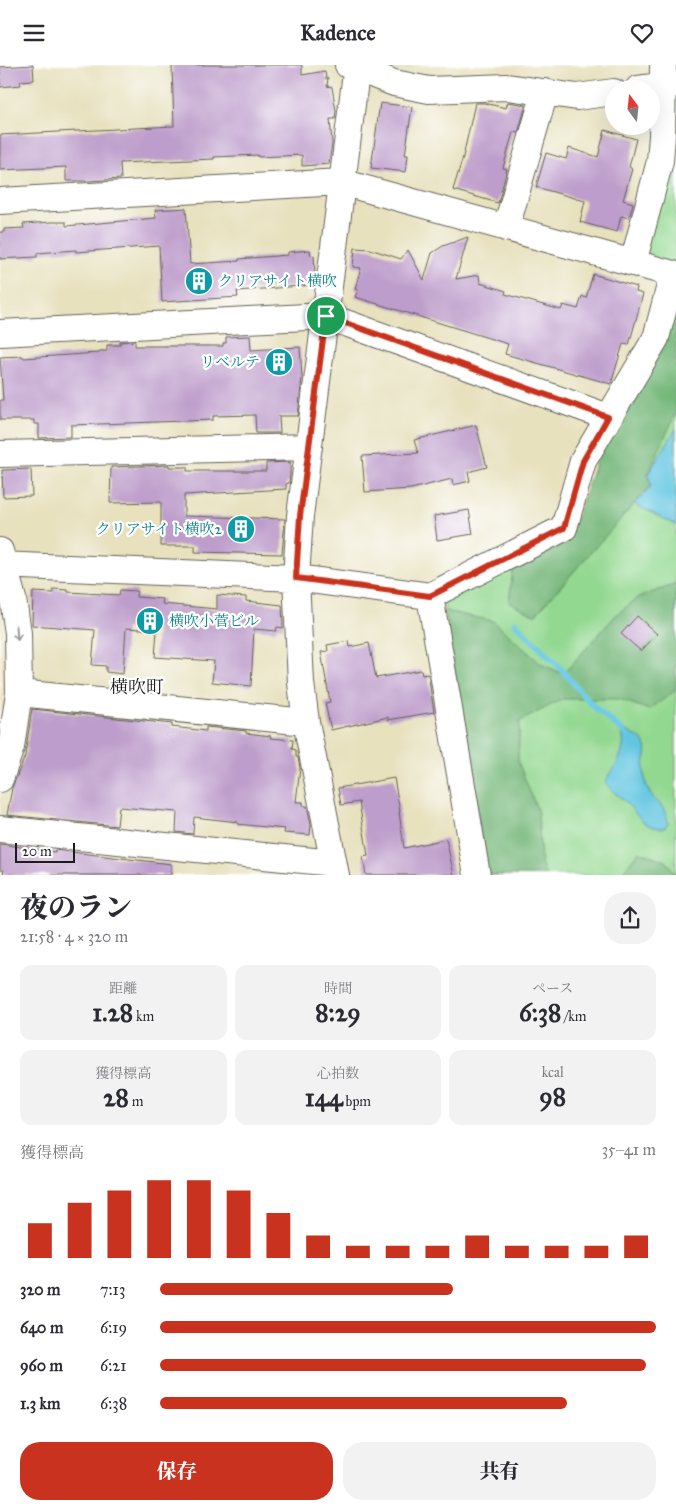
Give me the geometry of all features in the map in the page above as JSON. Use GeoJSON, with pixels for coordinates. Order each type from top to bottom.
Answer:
{"type":"FeatureCollection","features":[{"type":"Feature","properties":{"kind":"street"},"geometry":{"type":"LineString","coordinates":[[0,829],[335,869],[306,722],[301,683],[296,578],[300,516],[326,316],[354,66],[394,83],[429,90],[507,87],[577,97],[605,93]]}},
{"type":"Feature","properties":{"kind":"street"},"geometry":{"type":"LineString","coordinates":[[632,263],[660,161],[662,136],[660,81]]}},
{"type":"Feature","properties":{"kind":"street"},"geometry":{"type":"LineString","coordinates":[[506,228],[544,92]]}},
{"type":"Feature","properties":{"kind":"street"},"geometry":{"type":"LineString","coordinates":[[0,201],[341,182],[673,274],[656,338],[583,461],[564,528],[430,596],[296,578],[1,560],[13,599],[18,633],[19,693],[10,747],[0,779]]}},
{"type":"Feature","properties":{"kind":"street"},"geometry":{"type":"LineString","coordinates":[[0,333],[326,316],[608,417]]}},
{"type":"Feature","properties":{"kind":"street"},"geometry":{"type":"LineString","coordinates":[[0,454],[309,447]]}},
{"type":"Feature","properties":{"kind":"street"},"geometry":{"type":"LineString","coordinates":[[430,596],[477,875]]}},
{"type":"Feature","properties":{"kind":"street"},"geometry":{"type":"LineString","coordinates":[[19,693],[306,722]]}},
{"type":"Feature","properties":{"kind":"green space"},"geometry":{"type":"Polygon","coordinates":[[[676,93],[676,268],[650,261],[645,250],[676,93]]]}},
{"type":"Feature","properties":{"kind":"green space"},"geometry":{"type":"Polygon","coordinates":[[[676,294],[676,875],[486,875],[443,598],[571,534],[676,294]]]}},
{"type":"Feature","properties":{"kind":"green space"},"geometry":{"type":"Polygon","coordinates":[[[676,294],[676,413],[648,474],[651,485],[535,615],[509,602],[513,568],[571,534],[598,456],[676,294]]]}},
{"type":"Feature","properties":{"kind":"green space"},"geometry":{"type":"Polygon","coordinates":[[[676,584],[676,690],[649,710],[619,699],[563,699],[520,721],[518,761],[538,812],[541,862],[545,875],[488,875],[445,611],[493,621],[541,664],[563,674],[618,613],[639,597],[676,584]]]}},
{"type":"Feature","properties":{"kind":"green space"},"geometry":{"type":"Polygon","coordinates":[[[639,851],[666,861],[676,875],[620,875],[639,851]]]}},
{"type":"Feature","properties":{"kind":"water"},"geometry":{"type":"Polygon","coordinates":[[[676,429],[676,525],[634,504],[651,486],[648,474],[676,429]]]}},
{"type":"Feature","properties":{"kind":"water"},"geometry":{"type":"Polygon","coordinates":[[[626,730],[641,739],[646,747],[645,782],[648,790],[667,817],[668,823],[664,828],[646,824],[606,783],[621,754],[623,746],[622,734],[626,730]]]}},
{"type":"Feature","properties":{"kind":"building"},"geometry":{"type":"Polygon","coordinates":[[[33,65],[34,80],[20,81],[21,85],[0,87],[0,67],[33,65]]]}},
{"type":"Feature","properties":{"kind":"building"},"geometry":{"type":"Polygon","coordinates":[[[172,65],[302,65],[302,75],[325,71],[326,79],[328,78],[327,86],[332,87],[336,111],[335,119],[330,119],[332,143],[329,164],[302,166],[302,155],[258,157],[258,155],[120,163],[121,179],[88,181],[66,181],[66,167],[0,170],[0,135],[174,126],[172,65]]]}},
{"type":"Feature","properties":{"kind":"building"},"geometry":{"type":"Polygon","coordinates":[[[508,102],[526,105],[518,133],[513,132],[503,168],[507,169],[498,203],[453,190],[463,157],[475,103],[506,108],[508,102]]]}},
{"type":"Feature","properties":{"kind":"building"},"geometry":{"type":"Polygon","coordinates":[[[380,103],[412,107],[405,155],[408,155],[406,172],[371,168],[380,103]]]}},
{"type":"Feature","properties":{"kind":"building"},"geometry":{"type":"Polygon","coordinates":[[[605,130],[605,135],[622,135],[636,139],[629,167],[632,169],[623,200],[633,203],[629,218],[621,216],[617,232],[580,222],[585,201],[536,187],[546,153],[566,159],[569,148],[598,157],[605,130]]]}},
{"type":"Feature","properties":{"kind":"building"},"geometry":{"type":"Polygon","coordinates":[[[186,208],[190,264],[239,261],[239,259],[288,255],[288,252],[310,250],[311,256],[314,255],[314,285],[237,291],[238,297],[162,302],[159,246],[37,253],[37,257],[0,259],[0,232],[4,232],[4,229],[24,228],[23,224],[66,222],[66,226],[156,218],[155,210],[186,208]]]}},
{"type":"Feature","properties":{"kind":"building"},"geometry":{"type":"Polygon","coordinates":[[[468,237],[456,279],[479,275],[480,283],[506,291],[505,294],[561,310],[563,305],[578,309],[582,296],[586,298],[593,274],[637,287],[636,292],[643,294],[629,345],[623,344],[611,384],[505,354],[508,344],[355,297],[358,290],[355,289],[361,268],[353,267],[355,248],[370,249],[401,259],[408,250],[424,280],[432,253],[443,246],[468,237]]]}},
{"type":"Feature","properties":{"kind":"building"},"geometry":{"type":"Polygon","coordinates":[[[250,336],[251,350],[300,347],[302,377],[298,416],[279,416],[280,433],[256,433],[255,415],[213,416],[213,420],[71,425],[71,437],[39,438],[39,424],[34,424],[34,420],[0,420],[0,400],[3,400],[0,357],[22,356],[24,358],[99,353],[99,351],[107,351],[107,345],[120,345],[120,342],[135,341],[135,346],[223,346],[223,343],[226,343],[226,337],[250,336]]]}},
{"type":"Feature","properties":{"kind":"building"},"geometry":{"type":"Polygon","coordinates":[[[476,425],[487,467],[468,472],[470,481],[453,485],[452,479],[411,489],[365,492],[362,456],[418,453],[414,440],[476,425]]]}},
{"type":"Feature","properties":{"kind":"building"},"geometry":{"type":"Polygon","coordinates":[[[290,462],[289,483],[286,484],[286,489],[184,495],[184,516],[285,519],[282,554],[195,552],[195,546],[161,546],[161,502],[110,503],[111,467],[169,465],[169,467],[187,467],[187,471],[266,471],[266,463],[290,462]]]}},
{"type":"Feature","properties":{"kind":"building"},"geometry":{"type":"Polygon","coordinates":[[[31,469],[32,496],[3,497],[2,470],[31,469]]]}},
{"type":"Feature","properties":{"kind":"building"},"geometry":{"type":"Polygon","coordinates":[[[469,510],[473,534],[437,540],[434,516],[469,510]]]}},
{"type":"Feature","properties":{"kind":"building"},"geometry":{"type":"Polygon","coordinates":[[[53,589],[68,590],[68,592],[119,595],[120,590],[137,591],[136,597],[163,599],[162,604],[217,609],[217,595],[246,597],[246,601],[282,605],[283,628],[277,627],[276,631],[254,629],[251,686],[212,682],[214,661],[155,657],[157,630],[126,628],[123,674],[106,672],[106,666],[92,665],[95,630],[32,625],[33,592],[53,593],[53,589]]]}},
{"type":"Feature","properties":{"kind":"building"},"geometry":{"type":"Polygon","coordinates":[[[637,616],[657,634],[641,651],[621,634],[637,616]]]}},
{"type":"Feature","properties":{"kind":"building"},"geometry":{"type":"Polygon","coordinates":[[[349,641],[350,647],[369,643],[376,678],[421,670],[422,675],[428,674],[434,712],[388,720],[388,717],[331,730],[325,703],[330,702],[321,652],[328,651],[327,645],[349,641]]]}},
{"type":"Feature","properties":{"kind":"building"},"geometry":{"type":"Polygon","coordinates":[[[32,709],[172,724],[172,727],[206,731],[206,727],[246,731],[246,733],[271,736],[270,738],[293,740],[292,749],[296,750],[296,757],[298,757],[300,768],[296,802],[303,802],[303,806],[307,806],[311,824],[310,835],[284,833],[285,829],[194,817],[193,834],[176,832],[177,812],[119,807],[117,826],[7,815],[12,788],[25,756],[32,709]]]}},
{"type":"Feature","properties":{"kind":"building"},"geometry":{"type":"Polygon","coordinates":[[[394,778],[404,848],[446,839],[454,875],[366,875],[363,857],[368,856],[359,802],[341,805],[338,788],[394,778]]]}},
{"type":"Feature","properties":{"kind":"building"},"geometry":{"type":"Polygon","coordinates":[[[0,844],[55,852],[55,850],[171,864],[171,875],[3,875],[4,870],[0,870],[0,844]]]}},
{"type":"Feature","properties":{"kind":"waterway"},"geometry":{"type":"LineString","coordinates":[[515,623],[560,668],[592,705],[624,732]]}},
{"type":"Feature","properties":{"kind":"place","name":"クリアサイト横吹"},"geometry":{"type":"Point","coordinates":[199,281]}},
{"type":"Feature","properties":{"kind":"place","name":"リベルテ"},"geometry":{"type":"Point","coordinates":[279,362]}},
{"type":"Feature","properties":{"kind":"place","name":"クリアサイト横吹2"},"geometry":{"type":"Point","coordinates":[241,529]}},
{"type":"Feature","properties":{"kind":"place","name":"横吹小菅ビル"},"geometry":{"type":"Point","coordinates":[150,621]}},
{"type":"Feature","properties":{"kind":"district","name":"横吹町"},"geometry":{"type":"Point","coordinates":[137,687]}},
{"type":"Feature","properties":{"kind":"route"},"geometry":{"type":"LineString","coordinates":[[326,316],[608,417],[583,461],[564,528],[430,596],[296,578],[300,516],[326,316]]}}]}
